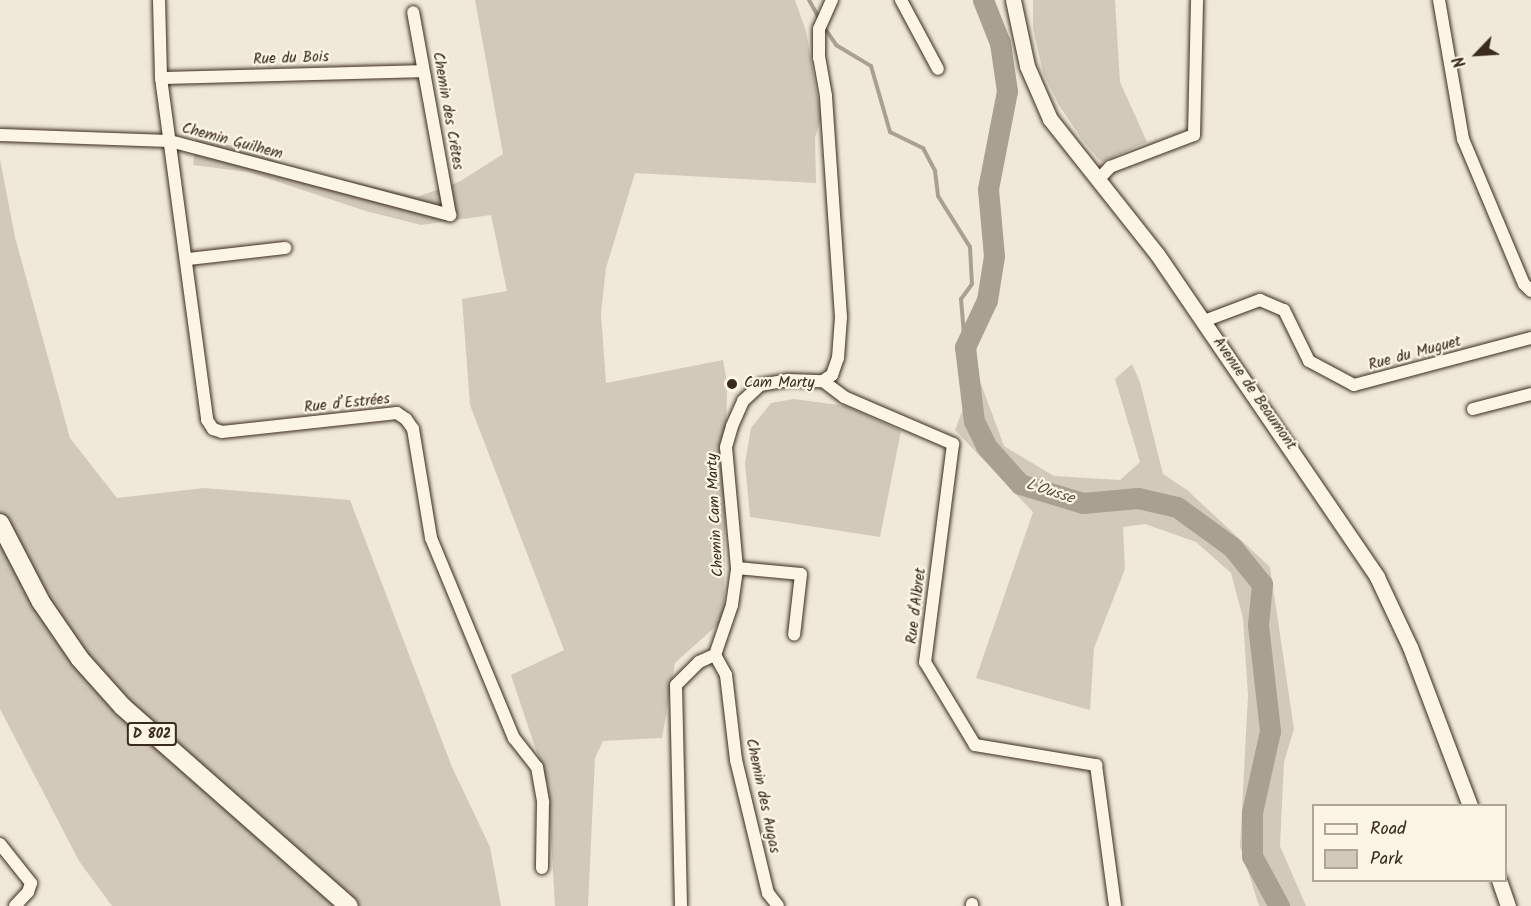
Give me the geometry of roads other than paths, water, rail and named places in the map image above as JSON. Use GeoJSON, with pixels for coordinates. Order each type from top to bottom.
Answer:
{"type":"FeatureCollection","features":[{"type":"Feature","properties":{"kind":"main road","name":"D 802"},"geometry":{"type":"LineString","coordinates":[[0,523],[41,602],[80,659],[123,707],[350,906]]}},
{"type":"Feature","properties":{"kind":"street","name":"Rue d’Estrées"},"geometry":{"type":"LineString","coordinates":[[159,0],[161,78],[188,259],[207,420],[213,429],[222,432],[397,413],[413,429],[431,538],[514,738],[537,767],[543,802],[542,868]]}},
{"type":"Feature","properties":{"kind":"street"},"geometry":{"type":"LineString","coordinates":[[902,0],[938,69]]}},
{"type":"Feature","properties":{"kind":"street","name":"Avenue de Beaumont"},"geometry":{"type":"LineString","coordinates":[[1013,0],[1036,94],[1050,119],[1157,254],[1377,578],[1410,647],[1469,804]]}},
{"type":"Feature","properties":{"kind":"street"},"geometry":{"type":"LineString","coordinates":[[1098,180],[1110,168],[1194,135],[1197,0]]}},
{"type":"Feature","properties":{"kind":"street"},"geometry":{"type":"LineString","coordinates":[[1439,0],[1463,139],[1524,285],[1531,291]]}},
{"type":"Feature","properties":{"kind":"street"},"geometry":{"type":"LineString","coordinates":[[823,381],[832,375],[838,358],[841,317],[819,29],[829,5]]}},
{"type":"Feature","properties":{"kind":"street","name":"Chemin des Crêtes"},"geometry":{"type":"LineString","coordinates":[[413,12],[450,215]]}},
{"type":"Feature","properties":{"kind":"street","name":"Rue du Bois"},"geometry":{"type":"LineString","coordinates":[[161,78],[422,71]]}},
{"type":"Feature","properties":{"kind":"street","name":"Chemin Guilhem"},"geometry":{"type":"LineString","coordinates":[[0,135],[170,141],[450,215]]}},
{"type":"Feature","properties":{"kind":"street"},"geometry":{"type":"LineString","coordinates":[[188,259],[285,248]]}},
{"type":"Feature","properties":{"kind":"street","name":"Rue du Muguet"},"geometry":{"type":"LineString","coordinates":[[1204,321],[1260,300],[1284,310],[1309,361],[1354,386],[1531,338]]}},
{"type":"Feature","properties":{"kind":"street","name":"Rue d'Albret"},"geometry":{"type":"LineString","coordinates":[[823,381],[844,398],[953,444],[925,662],[975,745],[1096,765],[1115,906]]}},
{"type":"Feature","properties":{"kind":"street","name":"Chemin Cam Marty"},"geometry":{"type":"LineString","coordinates":[[715,655],[732,604],[737,568],[726,447],[734,419],[748,395],[764,383],[823,381]]}},
{"type":"Feature","properties":{"kind":"street"},"geometry":{"type":"LineString","coordinates":[[1473,409],[1531,394]]}},
{"type":"Feature","properties":{"kind":"street"},"geometry":{"type":"LineString","coordinates":[[737,568],[801,574],[794,635]]}},
{"type":"Feature","properties":{"kind":"street"},"geometry":{"type":"LineString","coordinates":[[681,906],[676,685],[699,662],[715,655]]}},
{"type":"Feature","properties":{"kind":"street","name":"Chemin des Augas"},"geometry":{"type":"LineString","coordinates":[[715,655],[726,675],[736,760],[768,892],[778,906]]}},
{"type":"Feature","properties":{"kind":"street"},"geometry":{"type":"LineString","coordinates":[[0,844],[31,884],[28,892],[15,906]]}},
{"type":"Feature","properties":{"kind":"street"},"geometry":{"type":"LineString","coordinates":[[1500,882],[1508,906]]}},
{"type":"Feature","properties":{"kind":"waterway"},"geometry":{"type":"LineString","coordinates":[[809,0],[820,20]]}},
{"type":"Feature","properties":{"kind":"waterway","name":"L'Ousse"},"geometry":{"type":"LineString","coordinates":[[983,0],[1000,43],[1007,91],[988,189],[994,256],[987,300],[965,347],[974,421],[986,446],[1020,484],[1083,503],[1138,498],[1177,507],[1232,547],[1262,584],[1258,625],[1270,731],[1252,812],[1252,856],[1279,906]]}},
{"type":"Feature","properties":{"kind":"waterway"},"geometry":{"type":"LineString","coordinates":[[824,27],[836,45],[871,66],[890,132],[923,148],[935,171],[938,196],[970,247],[972,284],[961,299],[965,347]]}},
{"type":"Feature","properties":{"kind":"place","name":"Cam Marty"},"geometry":{"type":"Point","coordinates":[732,384]}}]}
